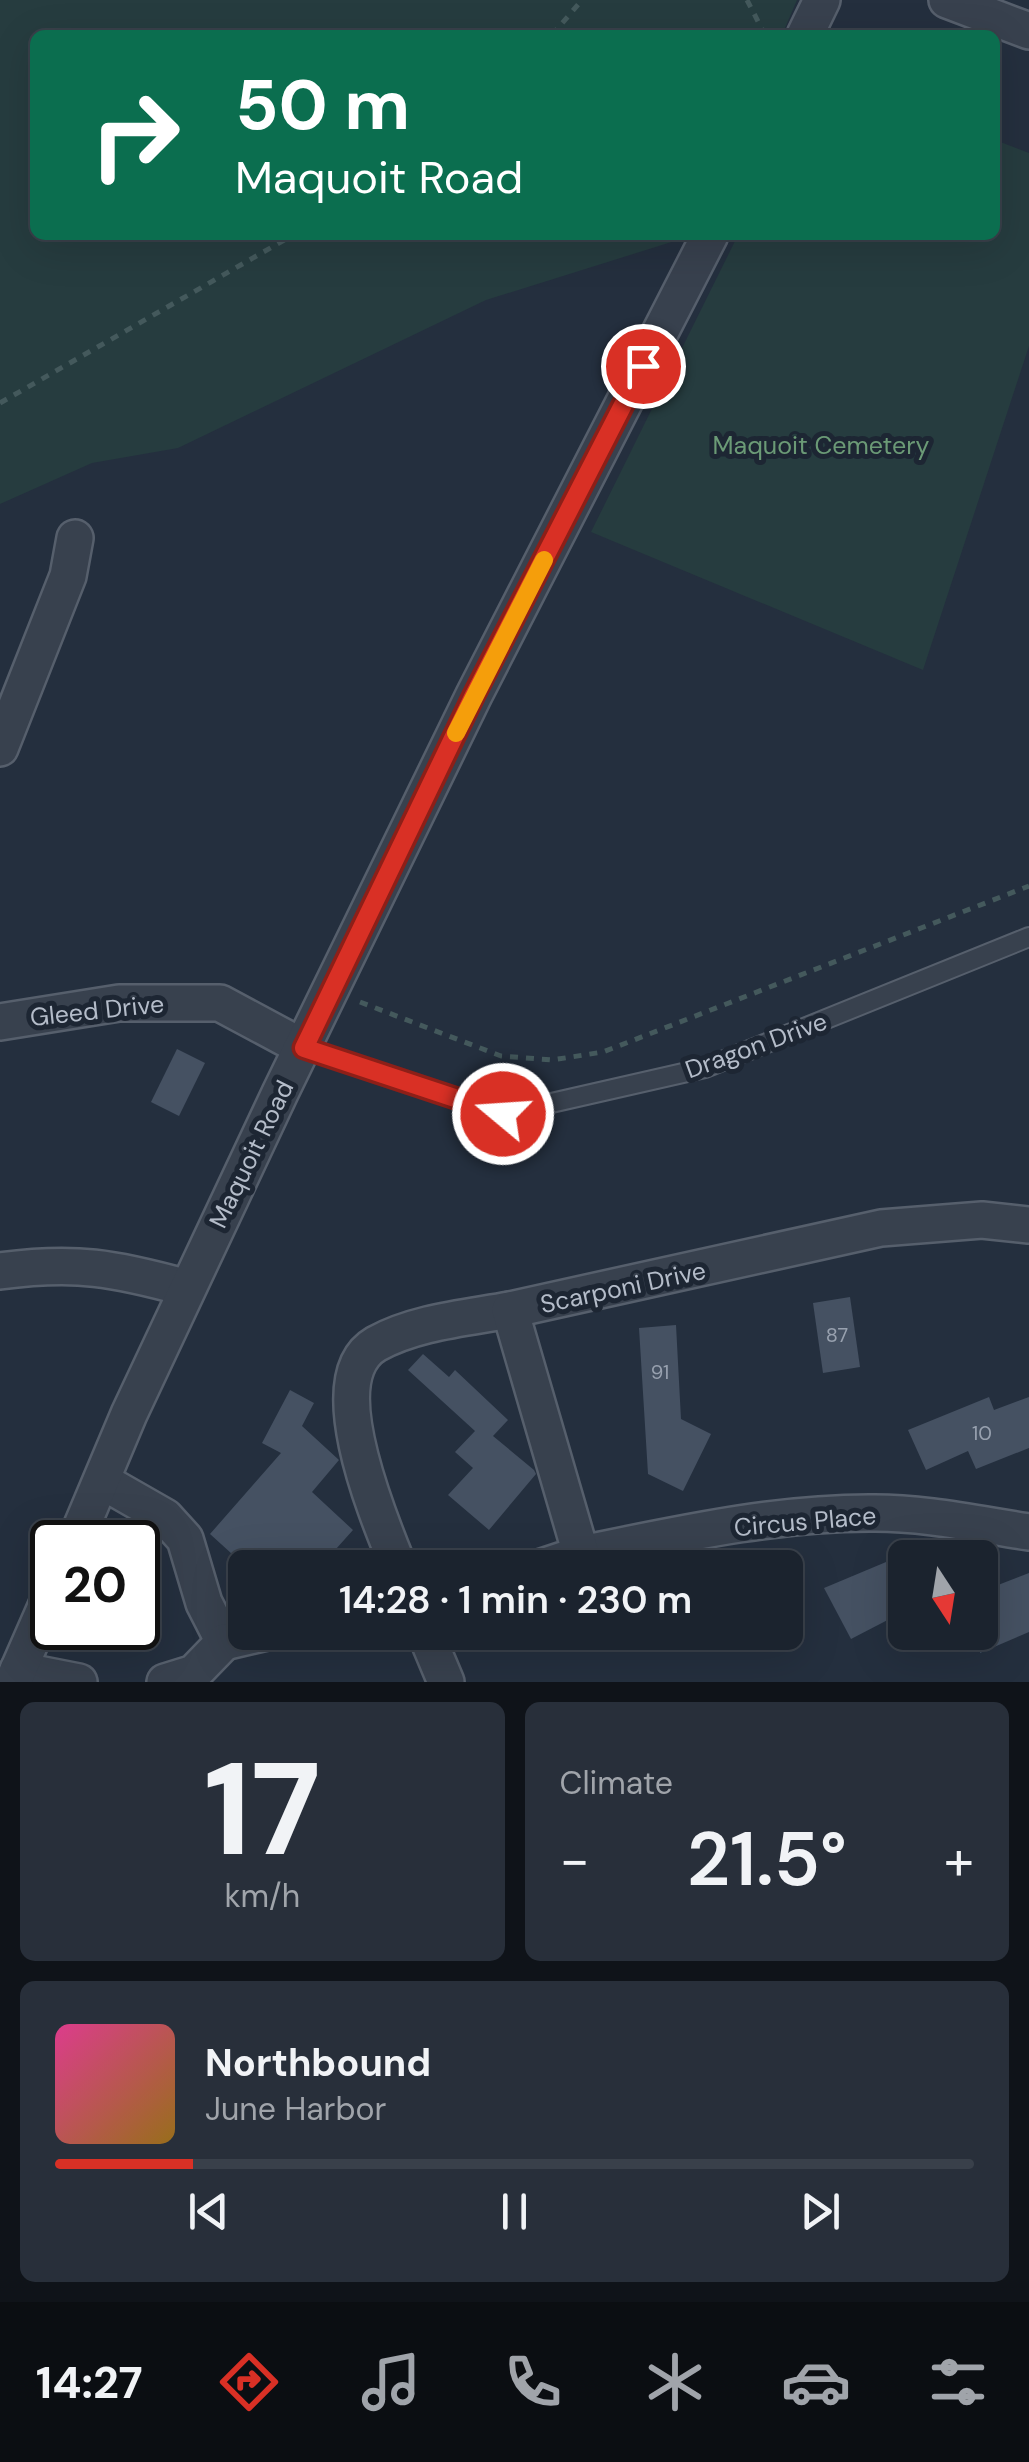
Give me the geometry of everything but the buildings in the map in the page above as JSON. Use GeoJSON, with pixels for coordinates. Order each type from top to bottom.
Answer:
{"type":"FeatureCollection","features":[{"type":"Feature","properties":{"kind":"street"},"geometry":{"type":"LineString","coordinates":[[807,30],[822,0]]}},
{"type":"Feature","properties":{"kind":"street"},"geometry":{"type":"LineString","coordinates":[[946,0],[1029,31]]}},
{"type":"Feature","properties":{"kind":"street","name":"Maquoit Road"},"geometry":{"type":"LineString","coordinates":[[85,1520],[186,1288],[474,695],[707,240]]}},
{"type":"Feature","properties":{"kind":"street"},"geometry":{"type":"LineString","coordinates":[[0,748],[68,576],[75,538]]}},
{"type":"Feature","properties":{"kind":"street","name":"Gleed Drive"},"geometry":{"type":"LineString","coordinates":[[0,1022],[119,1002],[220,1003],[304,1048]]}},
{"type":"Feature","properties":{"kind":"street","name":"Scarponi Drive"},"geometry":{"type":"LineString","coordinates":[[581,1550],[510,1310],[881,1228],[948,1221],[1029,1225]]}},
{"type":"Feature","properties":{"kind":"street"},"geometry":{"type":"LineString","coordinates":[[0,1271],[94,1265],[186,1288]]}},
{"type":"Feature","properties":{"kind":"street"},"geometry":{"type":"LineString","coordinates":[[393,1550],[356,1439],[350,1406],[354,1374],[372,1346],[418,1327],[510,1310]]}},
{"type":"Feature","properties":{"kind":"street"},"geometry":{"type":"LineString","coordinates":[[102,1482],[165,1516],[185,1539],[204,1604],[224,1642]]}},
{"type":"Feature","properties":{"kind":"street","name":"Circus Place"},"geometry":{"type":"LineString","coordinates":[[604,1550],[773,1519],[824,1514],[874,1512],[1029,1532]]}},
{"type":"Feature","properties":{"kind":"street"},"geometry":{"type":"LineString","coordinates":[[165,1682],[194,1673],[228,1641]]}},
{"type":"Feature","properties":{"kind":"street"},"geometry":{"type":"LineString","coordinates":[[30,1642],[15,1676],[79,1682]]}},
{"type":"Feature","properties":{"kind":"street"},"geometry":{"type":"LineString","coordinates":[[433,1650],[446,1682]]}},
{"type":"Feature","properties":{"kind":"lane","name":"Dragon Drive"},"geometry":{"type":"LineString","coordinates":[[304,1048],[503,1114],[705,1068],[1029,937]]}},
{"type":"Feature","properties":{"kind":"path"},"geometry":{"type":"LineString","coordinates":[[556,30],[582,0]]}},
{"type":"Feature","properties":{"kind":"path"},"geometry":{"type":"LineString","coordinates":[[747,0],[762,30]]}},
{"type":"Feature","properties":{"kind":"path"},"geometry":{"type":"LineString","coordinates":[[0,403],[284,240]]}},
{"type":"Feature","properties":{"kind":"path"},"geometry":{"type":"LineString","coordinates":[[360,1002],[501,1056],[552,1060],[604,1052],[1029,886]]}},
{"type":"Feature","properties":{"kind":"green space"},"geometry":{"type":"Polygon","coordinates":[[[0,0],[797,0],[784,30],[30,30],[30,240],[678,240],[486,300],[178,448],[92,463],[0,504],[0,0]]]}},
{"type":"Feature","properties":{"kind":"green space","name":"Maquoit Cemetery"},"geometry":{"type":"Polygon","coordinates":[[[1000,142],[1029,153],[1029,346],[923,670],[591,532],[736,240],[1000,240],[1000,142]]]}},
{"type":"Feature","properties":{"kind":"slow traffic"},"geometry":{"type":"LineString","coordinates":[[456,733],[544,560]]}},
{"type":"Feature","properties":{"kind":"route"},"geometry":{"type":"LineString","coordinates":[[503,1114],[304,1048],[474,695],[643,366]]}}]}
